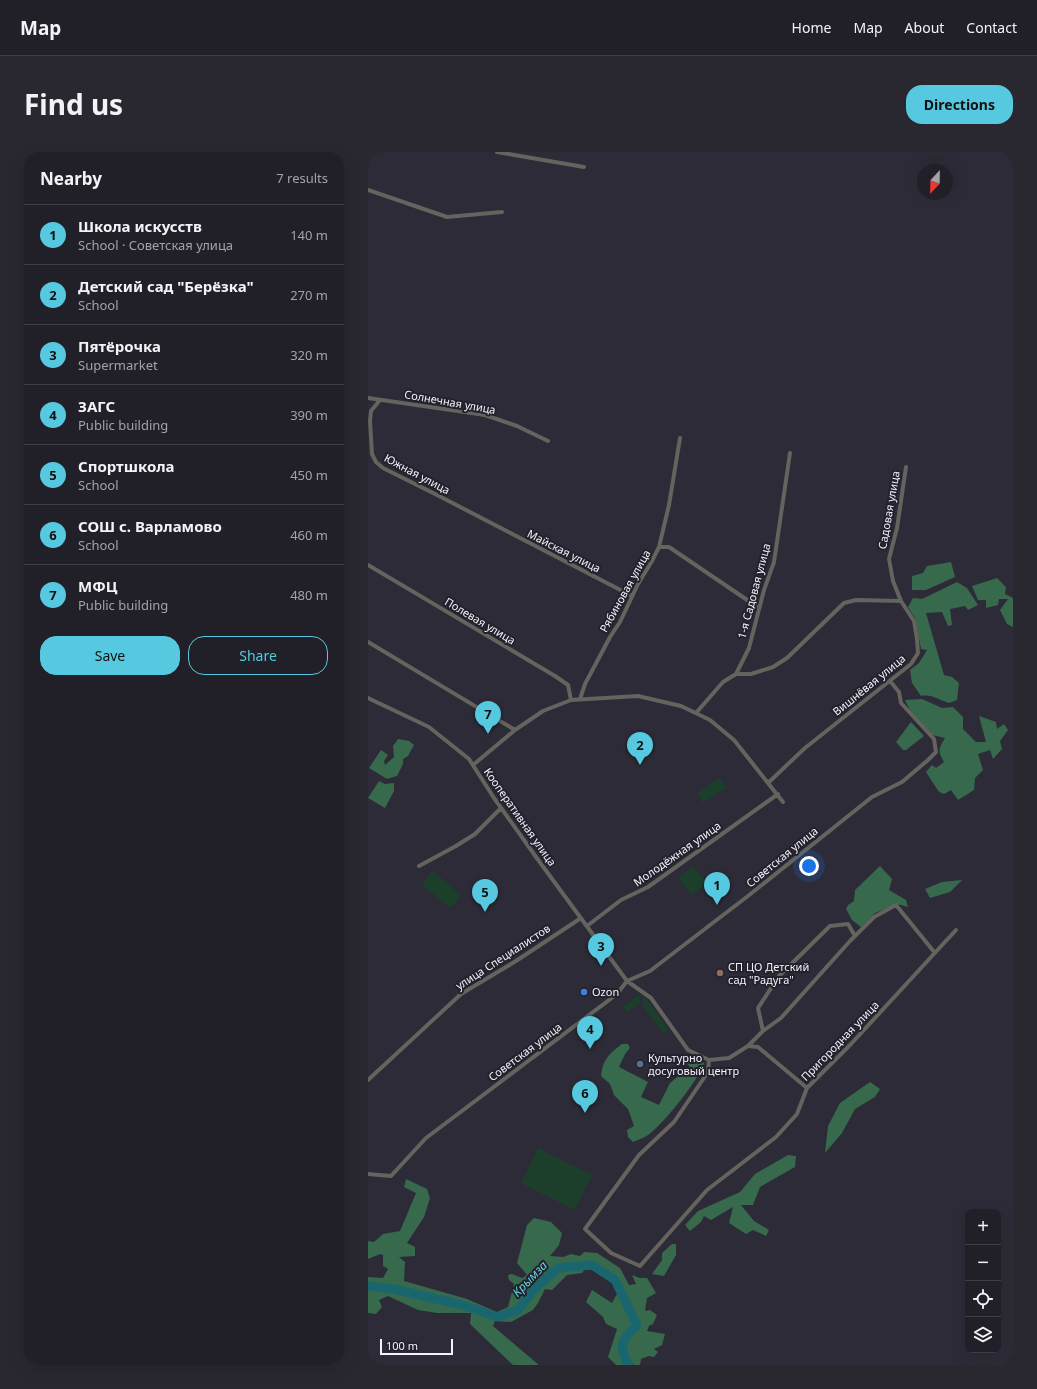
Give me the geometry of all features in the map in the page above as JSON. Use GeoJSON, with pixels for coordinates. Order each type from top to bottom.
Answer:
{"type":"FeatureCollection","features":[{"type":"Feature","properties":{"kind":"street"},"geometry":{"type":"LineString","coordinates":[[497,152],[584,167]]}},
{"type":"Feature","properties":{"kind":"street"},"geometry":{"type":"LineString","coordinates":[[368,190],[447,217],[502,212]]}},
{"type":"Feature","properties":{"kind":"street","name":"Солнечная улица"},"geometry":{"type":"LineString","coordinates":[[368,398],[485,415],[517,426],[548,441]]}},
{"type":"Feature","properties":{"kind":"street","name":"Южная улица"},"geometry":{"type":"LineString","coordinates":[[380,400],[371,411],[370,421],[372,454],[376,462],[395,475],[488,521]]}},
{"type":"Feature","properties":{"kind":"street","name":"Рябиновая улица"},"geometry":{"type":"LineString","coordinates":[[580,700],[585,684],[610,637],[620,622],[638,584],[659,547],[669,505],[680,438]]}},
{"type":"Feature","properties":{"kind":"street","name":"1-я Садовая улица"},"geometry":{"type":"LineString","coordinates":[[696,713],[723,682],[736,674],[749,648],[759,608],[774,562],[790,453]]}},
{"type":"Feature","properties":{"kind":"street","name":"Садовая улица"},"geometry":{"type":"LineString","coordinates":[[901,601],[893,581],[889,559],[897,528],[906,467]]}},
{"type":"Feature","properties":{"kind":"street","name":"Майская улица"},"geometry":{"type":"LineString","coordinates":[[488,521],[632,596]]}},
{"type":"Feature","properties":{"kind":"street"},"geometry":{"type":"LineString","coordinates":[[659,547],[669,547],[759,608]]}},
{"type":"Feature","properties":{"kind":"street","name":"Полевая улица"},"geometry":{"type":"LineString","coordinates":[[368,565],[555,676],[568,685],[571,700]]}},
{"type":"Feature","properties":{"kind":"street"},"geometry":{"type":"LineString","coordinates":[[736,674],[751,674],[766,670],[787,658],[844,603],[856,600],[901,601]]}},
{"type":"Feature","properties":{"kind":"street","name":"Вишнёвая улица"},"geometry":{"type":"LineString","coordinates":[[769,782],[805,748],[911,664],[918,653],[917,639],[914,621],[901,601]]}},
{"type":"Feature","properties":{"kind":"street"},"geometry":{"type":"LineString","coordinates":[[368,642],[515,730]]}},
{"type":"Feature","properties":{"kind":"street","name":"Советская улица"},"geometry":{"type":"LineString","coordinates":[[368,1174],[391,1176],[426,1138],[616,994],[627,981],[650,971],[748,896],[872,797],[902,782],[928,760],[936,752],[934,739],[901,703],[899,692],[890,680]]}},
{"type":"Feature","properties":{"kind":"street"},"geometry":{"type":"LineString","coordinates":[[473,765],[515,730],[544,711],[571,700],[638,696],[681,706],[710,720],[734,740],[769,782],[783,802]]}},
{"type":"Feature","properties":{"kind":"street","name":"Кооперативная улица"},"geometry":{"type":"LineString","coordinates":[[368,698],[429,727],[469,759],[501,808],[627,981],[651,998],[688,1050],[709,1060]]}},
{"type":"Feature","properties":{"kind":"street","name":"Молодёжная улица"},"geometry":{"type":"LineString","coordinates":[[586,926],[621,900],[648,887],[778,794]]}},
{"type":"Feature","properties":{"kind":"street"},"geometry":{"type":"LineString","coordinates":[[418,866],[475,834],[501,808]]}},
{"type":"Feature","properties":{"kind":"street"},"geometry":{"type":"LineString","coordinates":[[709,1060],[729,1058],[748,1046],[763,1031],[781,1018],[874,917],[896,905],[935,953]]}},
{"type":"Feature","properties":{"kind":"street","name":"улица Специалистов"},"geometry":{"type":"LineString","coordinates":[[368,1080],[461,994],[516,961],[580,918]]}},
{"type":"Feature","properties":{"kind":"street"},"geometry":{"type":"LineString","coordinates":[[763,1031],[758,1008],[779,976],[830,926],[848,924],[855,936]]}},
{"type":"Feature","properties":{"kind":"street","name":"Пригородная улица"},"geometry":{"type":"LineString","coordinates":[[709,1060],[708,1072],[674,1122],[639,1155],[585,1229],[611,1253],[640,1266],[707,1190],[776,1137],[797,1114],[806,1088],[851,1044],[956,930]]}},
{"type":"Feature","properties":{"kind":"street"},"geometry":{"type":"LineString","coordinates":[[748,1046],[758,1047],[806,1088]]}},
{"type":"Feature","properties":{"kind":"green space"},"geometry":{"type":"Polygon","coordinates":[[[951,562],[955,577],[926,590],[912,590],[912,576],[923,573],[927,566],[951,562]]]}},
{"type":"Feature","properties":{"kind":"green space"},"geometry":{"type":"Polygon","coordinates":[[[997,578],[1006,587],[1005,594],[1013,598],[1013,627],[1007,624],[1000,610],[1008,599],[999,599],[998,605],[986,608],[986,600],[978,600],[972,586],[997,578]]]}},
{"type":"Feature","properties":{"kind":"green space"},"geometry":{"type":"Polygon","coordinates":[[[957,582],[967,588],[978,605],[968,610],[965,606],[950,609],[952,625],[948,626],[942,612],[926,613],[944,675],[952,677],[959,683],[957,700],[949,703],[932,697],[921,696],[912,683],[910,670],[919,663],[927,650],[921,649],[915,618],[908,607],[913,598],[922,599],[957,582]]]}},
{"type":"Feature","properties":{"kind":"green space"},"geometry":{"type":"Polygon","coordinates":[[[922,699],[942,708],[953,707],[963,717],[963,729],[976,742],[986,742],[979,716],[996,722],[997,729],[1004,724],[1008,730],[1000,741],[1002,749],[993,759],[990,750],[978,754],[983,770],[975,778],[974,790],[958,800],[951,790],[944,794],[939,792],[926,772],[932,765],[936,768],[944,762],[940,755],[940,750],[941,744],[945,738],[932,735],[910,710],[905,700],[922,699]]]}},
{"type":"Feature","properties":{"kind":"green space"},"geometry":{"type":"Polygon","coordinates":[[[911,722],[924,736],[906,750],[903,750],[896,742],[911,722]]]}},
{"type":"Feature","properties":{"kind":"green space"},"geometry":{"type":"Polygon","coordinates":[[[398,739],[409,741],[414,745],[408,756],[403,759],[403,764],[397,776],[387,779],[369,768],[381,750],[388,755],[384,761],[385,765],[394,757],[393,746],[398,739]]]}},
{"type":"Feature","properties":{"kind":"green space"},"geometry":{"type":"Polygon","coordinates":[[[720,778],[726,788],[703,803],[697,793],[720,778]]]}},
{"type":"Feature","properties":{"kind":"green space"},"geometry":{"type":"Polygon","coordinates":[[[379,781],[385,784],[394,783],[394,791],[385,808],[368,798],[379,781]]]}},
{"type":"Feature","properties":{"kind":"green space"},"geometry":{"type":"Polygon","coordinates":[[[693,866],[707,883],[692,895],[678,878],[693,866]]]}},
{"type":"Feature","properties":{"kind":"green space"},"geometry":{"type":"Polygon","coordinates":[[[880,866],[892,879],[889,890],[906,900],[908,907],[897,904],[875,913],[861,927],[852,920],[846,909],[848,905],[854,901],[855,890],[880,866]]]}},
{"type":"Feature","properties":{"kind":"green space"},"geometry":{"type":"Polygon","coordinates":[[[431,872],[434,872],[461,895],[452,907],[449,907],[423,886],[423,883],[431,872]]]}},
{"type":"Feature","properties":{"kind":"green space"},"geometry":{"type":"Polygon","coordinates":[[[962,880],[950,892],[930,898],[925,889],[942,882],[962,880]]]}},
{"type":"Feature","properties":{"kind":"green space"},"geometry":{"type":"Polygon","coordinates":[[[639,994],[640,1003],[627,1012],[623,1007],[639,994]]]}},
{"type":"Feature","properties":{"kind":"green space"},"geometry":{"type":"Polygon","coordinates":[[[642,994],[669,1029],[663,1033],[643,1006],[642,994]]]}},
{"type":"Feature","properties":{"kind":"green space"},"geometry":{"type":"Polygon","coordinates":[[[622,1044],[628,1044],[630,1048],[625,1054],[619,1067],[648,1082],[641,1097],[659,1105],[670,1083],[690,1067],[683,1058],[691,1055],[704,1063],[690,1088],[660,1125],[649,1134],[633,1142],[628,1137],[627,1130],[634,1126],[628,1109],[614,1095],[610,1084],[601,1076],[603,1065],[607,1057],[622,1044]]]}},
{"type":"Feature","properties":{"kind":"green space"},"geometry":{"type":"Polygon","coordinates":[[[870,1082],[880,1089],[875,1097],[855,1109],[842,1133],[825,1153],[828,1126],[840,1103],[870,1082]]]}},
{"type":"Feature","properties":{"kind":"green space"},"geometry":{"type":"Polygon","coordinates":[[[538,1148],[592,1175],[575,1210],[521,1183],[538,1148]]]}},
{"type":"Feature","properties":{"kind":"green space"},"geometry":{"type":"Polygon","coordinates":[[[788,1155],[796,1156],[795,1167],[760,1187],[753,1205],[741,1205],[754,1221],[769,1230],[766,1236],[753,1230],[746,1234],[729,1223],[733,1207],[711,1220],[704,1216],[701,1222],[690,1231],[685,1225],[698,1211],[740,1192],[755,1174],[788,1155]]]}},
{"type":"Feature","properties":{"kind":"green space"},"geometry":{"type":"Polygon","coordinates":[[[406,1179],[427,1189],[430,1198],[424,1217],[407,1243],[415,1247],[415,1256],[399,1257],[405,1262],[404,1281],[467,1299],[497,1312],[508,1307],[514,1284],[509,1280],[508,1275],[512,1274],[522,1278],[527,1275],[517,1263],[527,1225],[534,1218],[551,1222],[562,1233],[559,1245],[550,1256],[563,1257],[571,1254],[580,1256],[584,1252],[597,1253],[620,1268],[629,1285],[636,1284],[632,1275],[640,1278],[647,1278],[656,1293],[647,1298],[645,1311],[650,1310],[657,1315],[653,1324],[649,1326],[647,1331],[665,1334],[662,1345],[654,1349],[658,1352],[654,1357],[649,1356],[641,1359],[640,1365],[634,1365],[628,1362],[628,1365],[616,1365],[608,1357],[617,1329],[606,1324],[603,1317],[586,1302],[592,1290],[612,1303],[618,1292],[610,1280],[588,1265],[582,1273],[567,1275],[552,1290],[545,1289],[533,1310],[511,1322],[495,1321],[493,1326],[539,1365],[513,1365],[470,1324],[471,1313],[437,1313],[418,1310],[388,1296],[379,1300],[382,1307],[376,1314],[368,1313],[368,1277],[383,1278],[388,1269],[383,1266],[383,1255],[380,1254],[368,1259],[368,1241],[374,1242],[383,1234],[400,1231],[416,1193],[404,1187],[406,1179]]]}},
{"type":"Feature","properties":{"kind":"green space"},"geometry":{"type":"Polygon","coordinates":[[[672,1244],[676,1244],[676,1255],[664,1276],[652,1274],[662,1260],[662,1253],[672,1244]]]}},
{"type":"Feature","properties":{"kind":"waterway","name":"Крымза"},"geometry":{"type":"LineString","coordinates":[[368,1286],[394,1289],[462,1305],[498,1317],[518,1310],[533,1290],[558,1268],[592,1265],[615,1280],[637,1325],[624,1339],[622,1347],[628,1365]]}},
{"type":"Feature","properties":{"kind":"place","name":"МФЦ"},"geometry":{"type":"Point","coordinates":[488,734]}},
{"type":"Feature","properties":{"kind":"place","name":"Детский сад \"Берёзка\""},"geometry":{"type":"Point","coordinates":[640,765]}},
{"type":"Feature","properties":{"kind":"place","name":"Школа искусств"},"geometry":{"type":"Point","coordinates":[717,905]}},
{"type":"Feature","properties":{"kind":"place","name":"Спортшкола"},"geometry":{"type":"Point","coordinates":[485,912]}},
{"type":"Feature","properties":{"kind":"place","name":"Пятёрочка"},"geometry":{"type":"Point","coordinates":[601,966]}},
{"type":"Feature","properties":{"kind":"place","name":"СП ЦО Детский сад \"Радуга\""},"geometry":{"type":"Point","coordinates":[720,973]}},
{"type":"Feature","properties":{"kind":"place","name":"Ozon"},"geometry":{"type":"Point","coordinates":[584,992]}},
{"type":"Feature","properties":{"kind":"place","name":"ЗАГС"},"geometry":{"type":"Point","coordinates":[590,1049]}},
{"type":"Feature","properties":{"kind":"place","name":"Культурно досуговый центр"},"geometry":{"type":"Point","coordinates":[640,1064]}},
{"type":"Feature","properties":{"kind":"place","name":"СОШ с. Варламово"},"geometry":{"type":"Point","coordinates":[585,1113]}}]}
